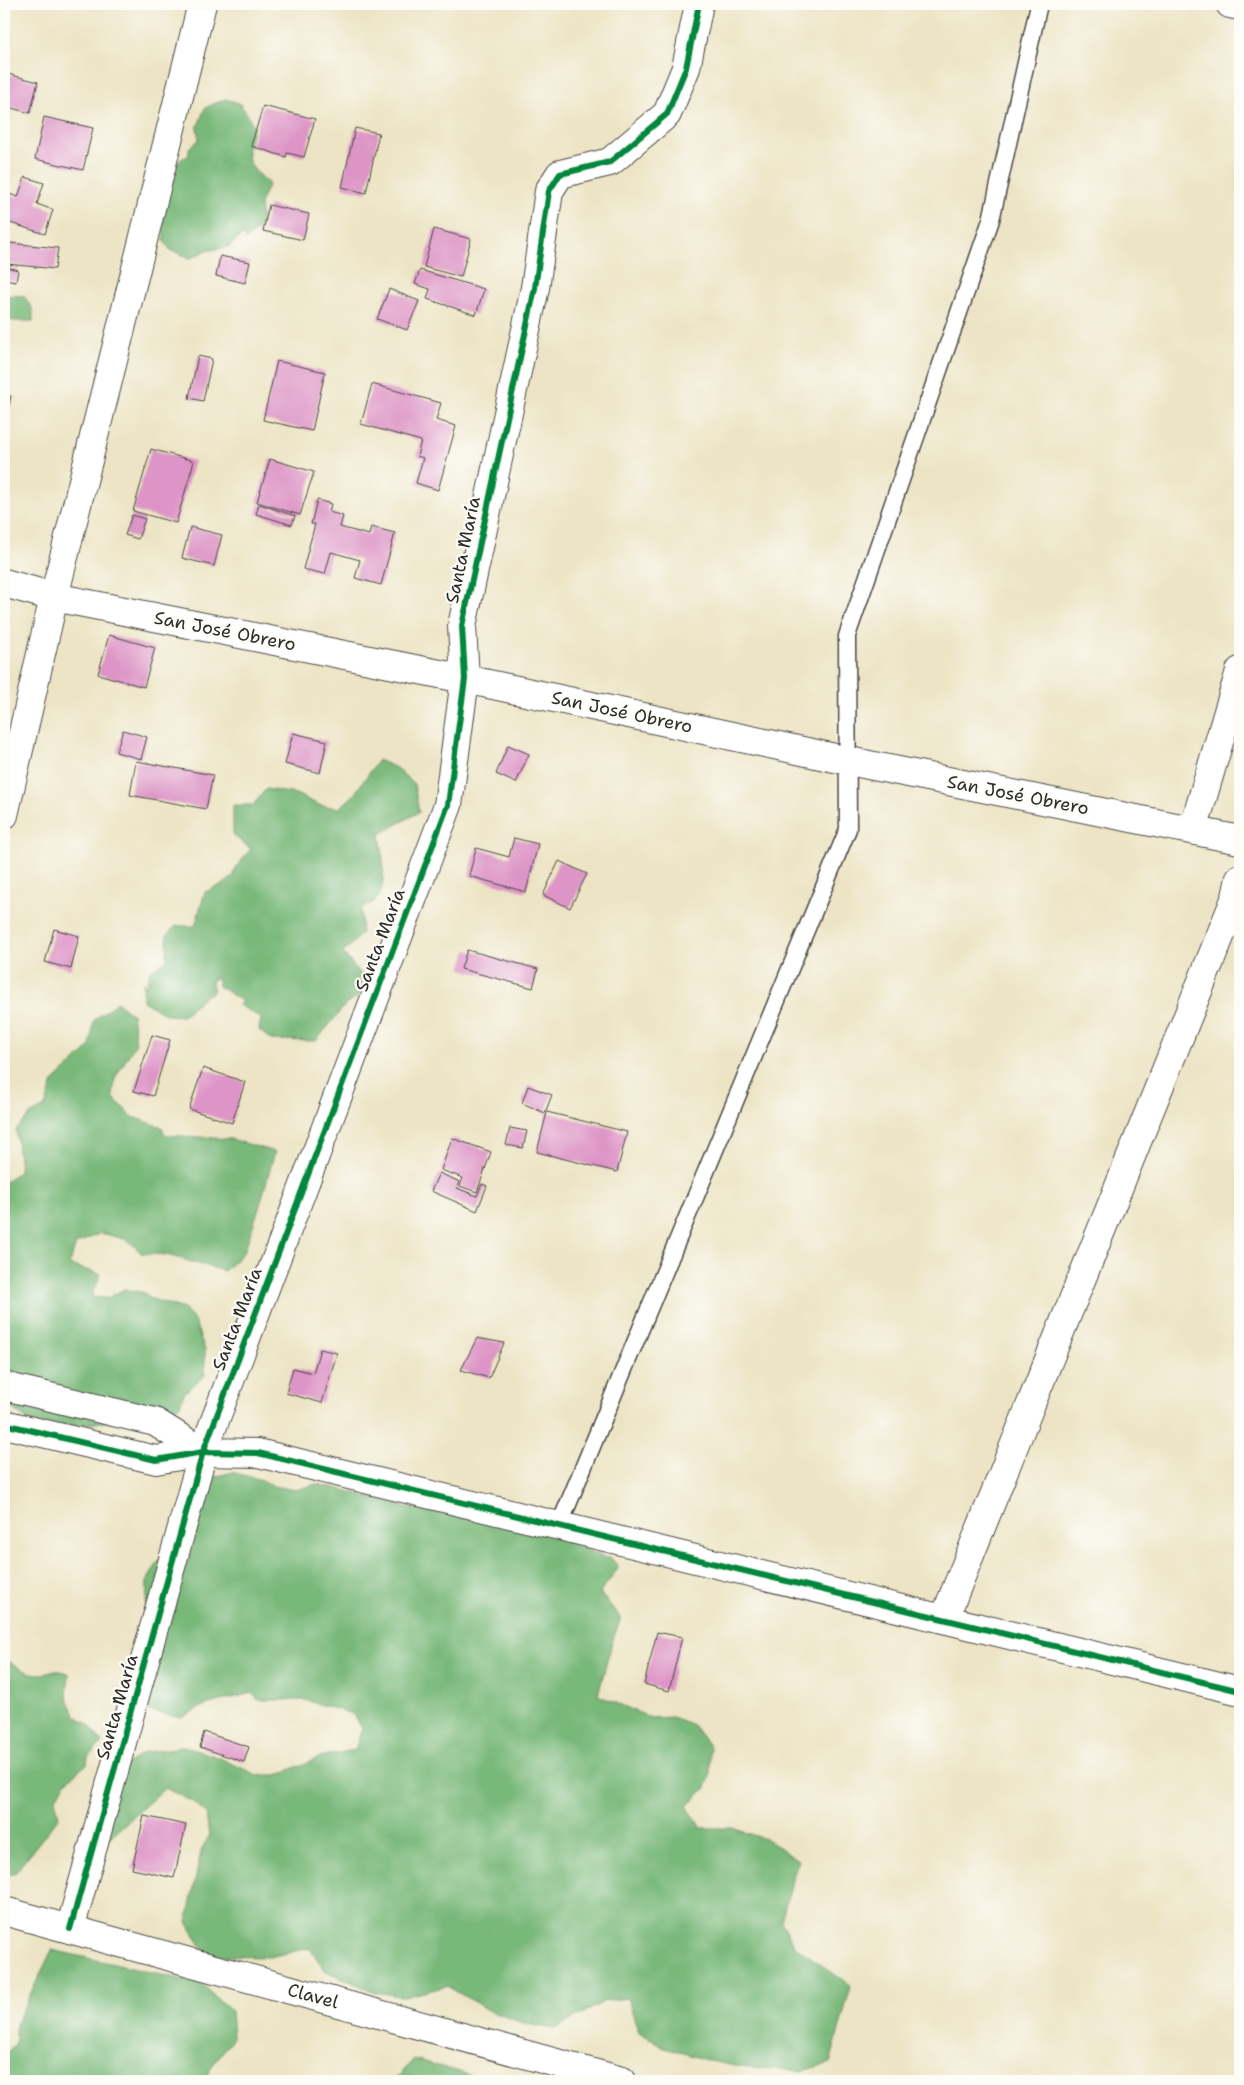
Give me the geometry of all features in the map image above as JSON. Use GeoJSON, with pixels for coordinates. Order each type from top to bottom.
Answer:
{"type":"FeatureCollection","features":[{"type":"Feature","properties":{"kind":"street"},"geometry":{"type":"LineString","coordinates":[[4,815],[54,597],[202,4]]}},
{"type":"Feature","properties":{"kind":"street","name":"Santa María"},"geometry":{"type":"LineString","coordinates":[[70,1929],[203,1452],[448,805],[465,679],[462,626],[535,288],[548,191],[560,174],[610,162],[667,114],[686,68],[699,4]]}},
{"type":"Feature","properties":{"kind":"street"},"geometry":{"type":"LineString","coordinates":[[1230,4],[1240,6]]}},
{"type":"Feature","properties":{"kind":"street","name":"San José Obrero"},"geometry":{"type":"LineString","coordinates":[[4,583],[54,597],[465,679],[848,761],[1240,840]]}},
{"type":"Feature","properties":{"kind":"street"},"geometry":{"type":"LineString","coordinates":[[1193,830],[1240,670]]}},
{"type":"Feature","properties":{"kind":"street"},"geometry":{"type":"LineString","coordinates":[[944,1619],[1236,897],[1240,878]]}},
{"type":"Feature","properties":{"kind":"street"},"geometry":{"type":"LineString","coordinates":[[4,1386],[155,1422],[203,1452]]}},
{"type":"Feature","properties":{"kind":"street"},"geometry":{"type":"LineString","coordinates":[[4,1424],[156,1460],[203,1452],[258,1453],[1240,1691]]}},
{"type":"Feature","properties":{"kind":"street","name":"Clavel"},"geometry":{"type":"LineString","coordinates":[[4,1911],[622,2081]]}},
{"type":"Feature","properties":{"kind":"lane"},"geometry":{"type":"LineString","coordinates":[[559,1526],[848,829],[848,636],[991,220],[1039,4]]}},
{"type":"Feature","properties":{"kind":"green space"},"geometry":{"type":"Polygon","coordinates":[[[225,99],[239,103],[248,115],[253,128],[248,148],[249,159],[254,169],[269,184],[260,203],[262,225],[246,240],[243,234],[229,247],[205,251],[189,259],[171,251],[164,241],[163,219],[167,190],[173,183],[178,162],[184,157],[189,156],[189,148],[199,140],[197,128],[205,108],[225,99]]]}},
{"type":"Feature","properties":{"kind":"green space"},"geometry":{"type":"Polygon","coordinates":[[[4,295],[24,296],[33,310],[33,321],[13,321],[4,318],[4,295]]]}},
{"type":"Feature","properties":{"kind":"green space"},"geometry":{"type":"Polygon","coordinates":[[[378,760],[396,768],[414,784],[419,812],[380,834],[384,867],[381,892],[376,900],[361,909],[362,933],[343,953],[361,974],[363,989],[359,996],[346,1004],[316,1041],[271,1040],[259,1030],[261,1018],[239,1005],[242,1001],[218,986],[218,978],[211,980],[214,991],[202,998],[183,1016],[167,1015],[143,1001],[143,982],[146,986],[150,971],[167,960],[167,935],[176,926],[195,926],[205,892],[224,884],[233,877],[237,866],[251,849],[233,835],[233,805],[253,805],[266,789],[296,794],[319,805],[339,808],[353,796],[378,760]]]}},
{"type":"Feature","properties":{"kind":"green space"},"geometry":{"type":"Polygon","coordinates":[[[117,1002],[132,1014],[136,1043],[115,1078],[113,1097],[133,1117],[162,1127],[165,1135],[231,1139],[275,1152],[244,1252],[224,1271],[167,1255],[141,1253],[128,1240],[101,1233],[76,1244],[69,1265],[101,1274],[91,1297],[108,1298],[124,1289],[145,1293],[149,1298],[184,1309],[194,1320],[205,1350],[205,1375],[184,1393],[180,1405],[168,1414],[137,1414],[114,1421],[56,1427],[29,1421],[7,1405],[6,1374],[4,1372],[4,1182],[20,1171],[16,1130],[31,1114],[45,1107],[53,1082],[90,1047],[94,1020],[117,1002]]]}},
{"type":"Feature","properties":{"kind":"green space"},"geometry":{"type":"Polygon","coordinates":[[[232,1472],[262,1480],[273,1486],[296,1490],[315,1484],[333,1487],[401,1506],[546,1532],[606,1558],[611,1558],[619,1567],[600,1593],[621,1618],[612,1642],[598,1695],[651,1718],[672,1717],[693,1725],[710,1747],[710,1776],[706,1788],[687,1806],[701,1828],[732,1828],[768,1840],[798,1860],[781,1921],[795,1946],[851,1986],[830,2063],[802,2071],[736,2066],[709,2061],[664,2047],[639,2032],[627,1998],[605,2001],[555,2029],[526,2024],[489,2011],[447,1986],[405,1997],[375,1992],[326,1971],[309,1948],[269,1957],[207,1956],[187,1922],[201,1851],[209,1836],[206,1813],[193,1802],[165,1788],[99,1847],[104,1779],[145,1752],[183,1747],[213,1755],[257,1775],[277,1775],[323,1756],[355,1750],[362,1728],[353,1714],[305,1700],[258,1700],[252,1693],[205,1705],[181,1718],[149,1711],[143,1687],[147,1581],[207,1479],[232,1472]]]}},
{"type":"Feature","properties":{"kind":"green space"},"geometry":{"type":"Polygon","coordinates":[[[4,1658],[30,1673],[41,1674],[56,1671],[69,1673],[67,1697],[75,1715],[91,1727],[102,1743],[88,1757],[87,1764],[67,1781],[55,1799],[59,1817],[15,1873],[4,1876],[4,1658]]]}},
{"type":"Feature","properties":{"kind":"green space"},"geometry":{"type":"Polygon","coordinates":[[[52,1950],[202,1984],[231,2011],[233,2037],[204,2081],[4,2081],[4,2056],[16,2043],[16,2023],[52,1950]]]}},
{"type":"Feature","properties":{"kind":"green space"},"geometry":{"type":"Polygon","coordinates":[[[414,2059],[477,2077],[502,2081],[394,2081],[414,2059]]]}},
{"type":"Feature","properties":{"kind":"building"},"geometry":{"type":"Polygon","coordinates":[[[4,73],[38,82],[30,113],[4,106],[4,73]]]}},
{"type":"Feature","properties":{"kind":"building"},"geometry":{"type":"Polygon","coordinates":[[[263,106],[315,119],[304,157],[287,153],[286,157],[251,146],[263,106]]]}},
{"type":"Feature","properties":{"kind":"building"},"geometry":{"type":"Polygon","coordinates":[[[44,117],[93,128],[83,170],[35,159],[44,117]]]}},
{"type":"Feature","properties":{"kind":"building"},"geometry":{"type":"Polygon","coordinates":[[[355,128],[379,133],[366,193],[342,187],[355,128]]]}},
{"type":"Feature","properties":{"kind":"building"},"geometry":{"type":"Polygon","coordinates":[[[25,177],[44,183],[37,204],[53,210],[45,234],[4,221],[4,192],[18,197],[25,177]]]}},
{"type":"Feature","properties":{"kind":"building"},"geometry":{"type":"Polygon","coordinates":[[[269,205],[309,214],[303,240],[263,231],[269,205]]]}},
{"type":"Feature","properties":{"kind":"building"},"geometry":{"type":"Polygon","coordinates":[[[434,229],[471,239],[461,277],[424,267],[434,229]]]}},
{"type":"Feature","properties":{"kind":"building"},"geometry":{"type":"Polygon","coordinates":[[[10,243],[58,248],[55,269],[8,264],[10,243]]]}},
{"type":"Feature","properties":{"kind":"building"},"geometry":{"type":"Polygon","coordinates":[[[220,256],[250,262],[245,283],[216,276],[220,256]]]}},
{"type":"Feature","properties":{"kind":"building"},"geometry":{"type":"Polygon","coordinates":[[[6,267],[18,270],[16,282],[4,280],[6,267]]]}},
{"type":"Feature","properties":{"kind":"building"},"geometry":{"type":"Polygon","coordinates":[[[420,270],[484,289],[476,315],[427,299],[430,289],[415,284],[420,270]]]}},
{"type":"Feature","properties":{"kind":"building"},"geometry":{"type":"Polygon","coordinates":[[[389,289],[419,301],[407,330],[377,319],[389,289]]]}},
{"type":"Feature","properties":{"kind":"building"},"geometry":{"type":"Polygon","coordinates":[[[198,356],[212,359],[203,401],[189,398],[198,356]]]}},
{"type":"Feature","properties":{"kind":"building"},"geometry":{"type":"Polygon","coordinates":[[[277,361],[325,372],[312,431],[263,420],[277,361]]]}},
{"type":"Feature","properties":{"kind":"building"},"geometry":{"type":"Polygon","coordinates":[[[372,384],[441,403],[436,420],[456,426],[438,490],[416,483],[423,458],[417,456],[421,441],[361,424],[372,384]]]}},
{"type":"Feature","properties":{"kind":"building"},"geometry":{"type":"Polygon","coordinates":[[[4,394],[11,396],[5,426],[4,426],[4,394]]]}},
{"type":"Feature","properties":{"kind":"building"},"geometry":{"type":"Polygon","coordinates":[[[151,449],[194,461],[176,523],[133,511],[151,449]]]}},
{"type":"Feature","properties":{"kind":"building"},"geometry":{"type":"Polygon","coordinates":[[[270,459],[314,472],[300,515],[257,502],[270,459]]]}},
{"type":"Feature","properties":{"kind":"building"},"geometry":{"type":"Polygon","coordinates":[[[317,500],[331,504],[329,512],[343,516],[340,527],[369,535],[371,527],[395,533],[381,585],[355,578],[360,560],[331,552],[325,574],[303,569],[315,524],[311,524],[317,500]]]}},
{"type":"Feature","properties":{"kind":"building"},"geometry":{"type":"Polygon","coordinates":[[[259,504],[295,516],[292,525],[256,514],[259,504]]]}},
{"type":"Feature","properties":{"kind":"building"},"geometry":{"type":"Polygon","coordinates":[[[132,515],[145,519],[138,539],[125,535],[132,515]]]}},
{"type":"Feature","properties":{"kind":"building"},"geometry":{"type":"Polygon","coordinates":[[[190,527],[222,535],[214,566],[182,558],[190,527]]]}},
{"type":"Feature","properties":{"kind":"building"},"geometry":{"type":"Polygon","coordinates":[[[4,617],[10,619],[4,638],[4,617]]]}},
{"type":"Feature","properties":{"kind":"building"},"geometry":{"type":"Polygon","coordinates":[[[109,635],[155,648],[144,687],[98,674],[109,635]]]}},
{"type":"Feature","properties":{"kind":"building"},"geometry":{"type":"Polygon","coordinates":[[[123,730],[147,737],[141,759],[116,752],[123,730]]]}},
{"type":"Feature","properties":{"kind":"building"},"geometry":{"type":"Polygon","coordinates":[[[293,733],[327,741],[320,773],[285,764],[293,733]]]}},
{"type":"Feature","properties":{"kind":"building"},"geometry":{"type":"Polygon","coordinates":[[[508,745],[529,754],[516,783],[496,774],[508,745]]]}},
{"type":"Feature","properties":{"kind":"building"},"geometry":{"type":"Polygon","coordinates":[[[136,761],[213,775],[206,809],[130,795],[136,761]]]}},
{"type":"Feature","properties":{"kind":"building"},"geometry":{"type":"Polygon","coordinates":[[[514,838],[538,844],[526,892],[469,876],[476,848],[509,857],[514,838]]]}},
{"type":"Feature","properties":{"kind":"building"},"geometry":{"type":"Polygon","coordinates":[[[559,861],[587,874],[570,908],[543,895],[559,861]]]}},
{"type":"Feature","properties":{"kind":"building"},"geometry":{"type":"Polygon","coordinates":[[[54,929],[79,936],[71,969],[45,962],[54,929]]]}},
{"type":"Feature","properties":{"kind":"building"},"geometry":{"type":"Polygon","coordinates":[[[467,950],[538,969],[533,988],[461,969],[467,950]]]}},
{"type":"Feature","properties":{"kind":"building"},"geometry":{"type":"Polygon","coordinates":[[[152,1035],[170,1040],[153,1096],[134,1091],[152,1035]]]}},
{"type":"Feature","properties":{"kind":"building"},"geometry":{"type":"Polygon","coordinates":[[[203,1068],[245,1082],[232,1123],[189,1109],[203,1068]]]}},
{"type":"Feature","properties":{"kind":"building"},"geometry":{"type":"Polygon","coordinates":[[[528,1086],[552,1095],[545,1113],[522,1103],[528,1086]]]}},
{"type":"Feature","properties":{"kind":"building"},"geometry":{"type":"Polygon","coordinates":[[[547,1112],[627,1132],[617,1172],[537,1152],[547,1112]]]}},
{"type":"Feature","properties":{"kind":"building"},"geometry":{"type":"Polygon","coordinates":[[[510,1128],[527,1131],[523,1148],[506,1145],[510,1128]]]}},
{"type":"Feature","properties":{"kind":"building"},"geometry":{"type":"Polygon","coordinates":[[[452,1138],[491,1152],[477,1192],[460,1186],[463,1178],[441,1170],[452,1138]]]}},
{"type":"Feature","properties":{"kind":"building"},"geometry":{"type":"Polygon","coordinates":[[[439,1173],[460,1182],[457,1188],[477,1196],[482,1184],[487,1186],[477,1211],[431,1191],[439,1173]]]}},
{"type":"Feature","properties":{"kind":"building"},"geometry":{"type":"Polygon","coordinates":[[[477,1338],[504,1343],[489,1378],[461,1370],[477,1338]]]}},
{"type":"Feature","properties":{"kind":"building"},"geometry":{"type":"Polygon","coordinates":[[[320,1349],[337,1353],[322,1403],[286,1393],[293,1368],[313,1373],[320,1349]]]}},
{"type":"Feature","properties":{"kind":"building"},"geometry":{"type":"Polygon","coordinates":[[[657,1632],[682,1637],[669,1691],[644,1684],[657,1632]]]}},
{"type":"Feature","properties":{"kind":"building"},"geometry":{"type":"Polygon","coordinates":[[[204,1732],[249,1747],[244,1762],[200,1747],[204,1732]]]}},
{"type":"Feature","properties":{"kind":"building"},"geometry":{"type":"Polygon","coordinates":[[[144,1816],[186,1825],[174,1878],[132,1869],[144,1816]]]}},
{"type":"Feature","properties":{"kind":"cycle path"},"geometry":{"type":"LineString","coordinates":[[70,1929],[203,1452],[448,805],[465,679],[462,626],[535,288],[549,191],[560,174],[610,162],[667,114],[686,68],[699,4]]}},
{"type":"Feature","properties":{"kind":"cycle path"},"geometry":{"type":"LineString","coordinates":[[4,1424],[156,1460],[203,1452],[258,1453],[1240,1691]]}}]}
